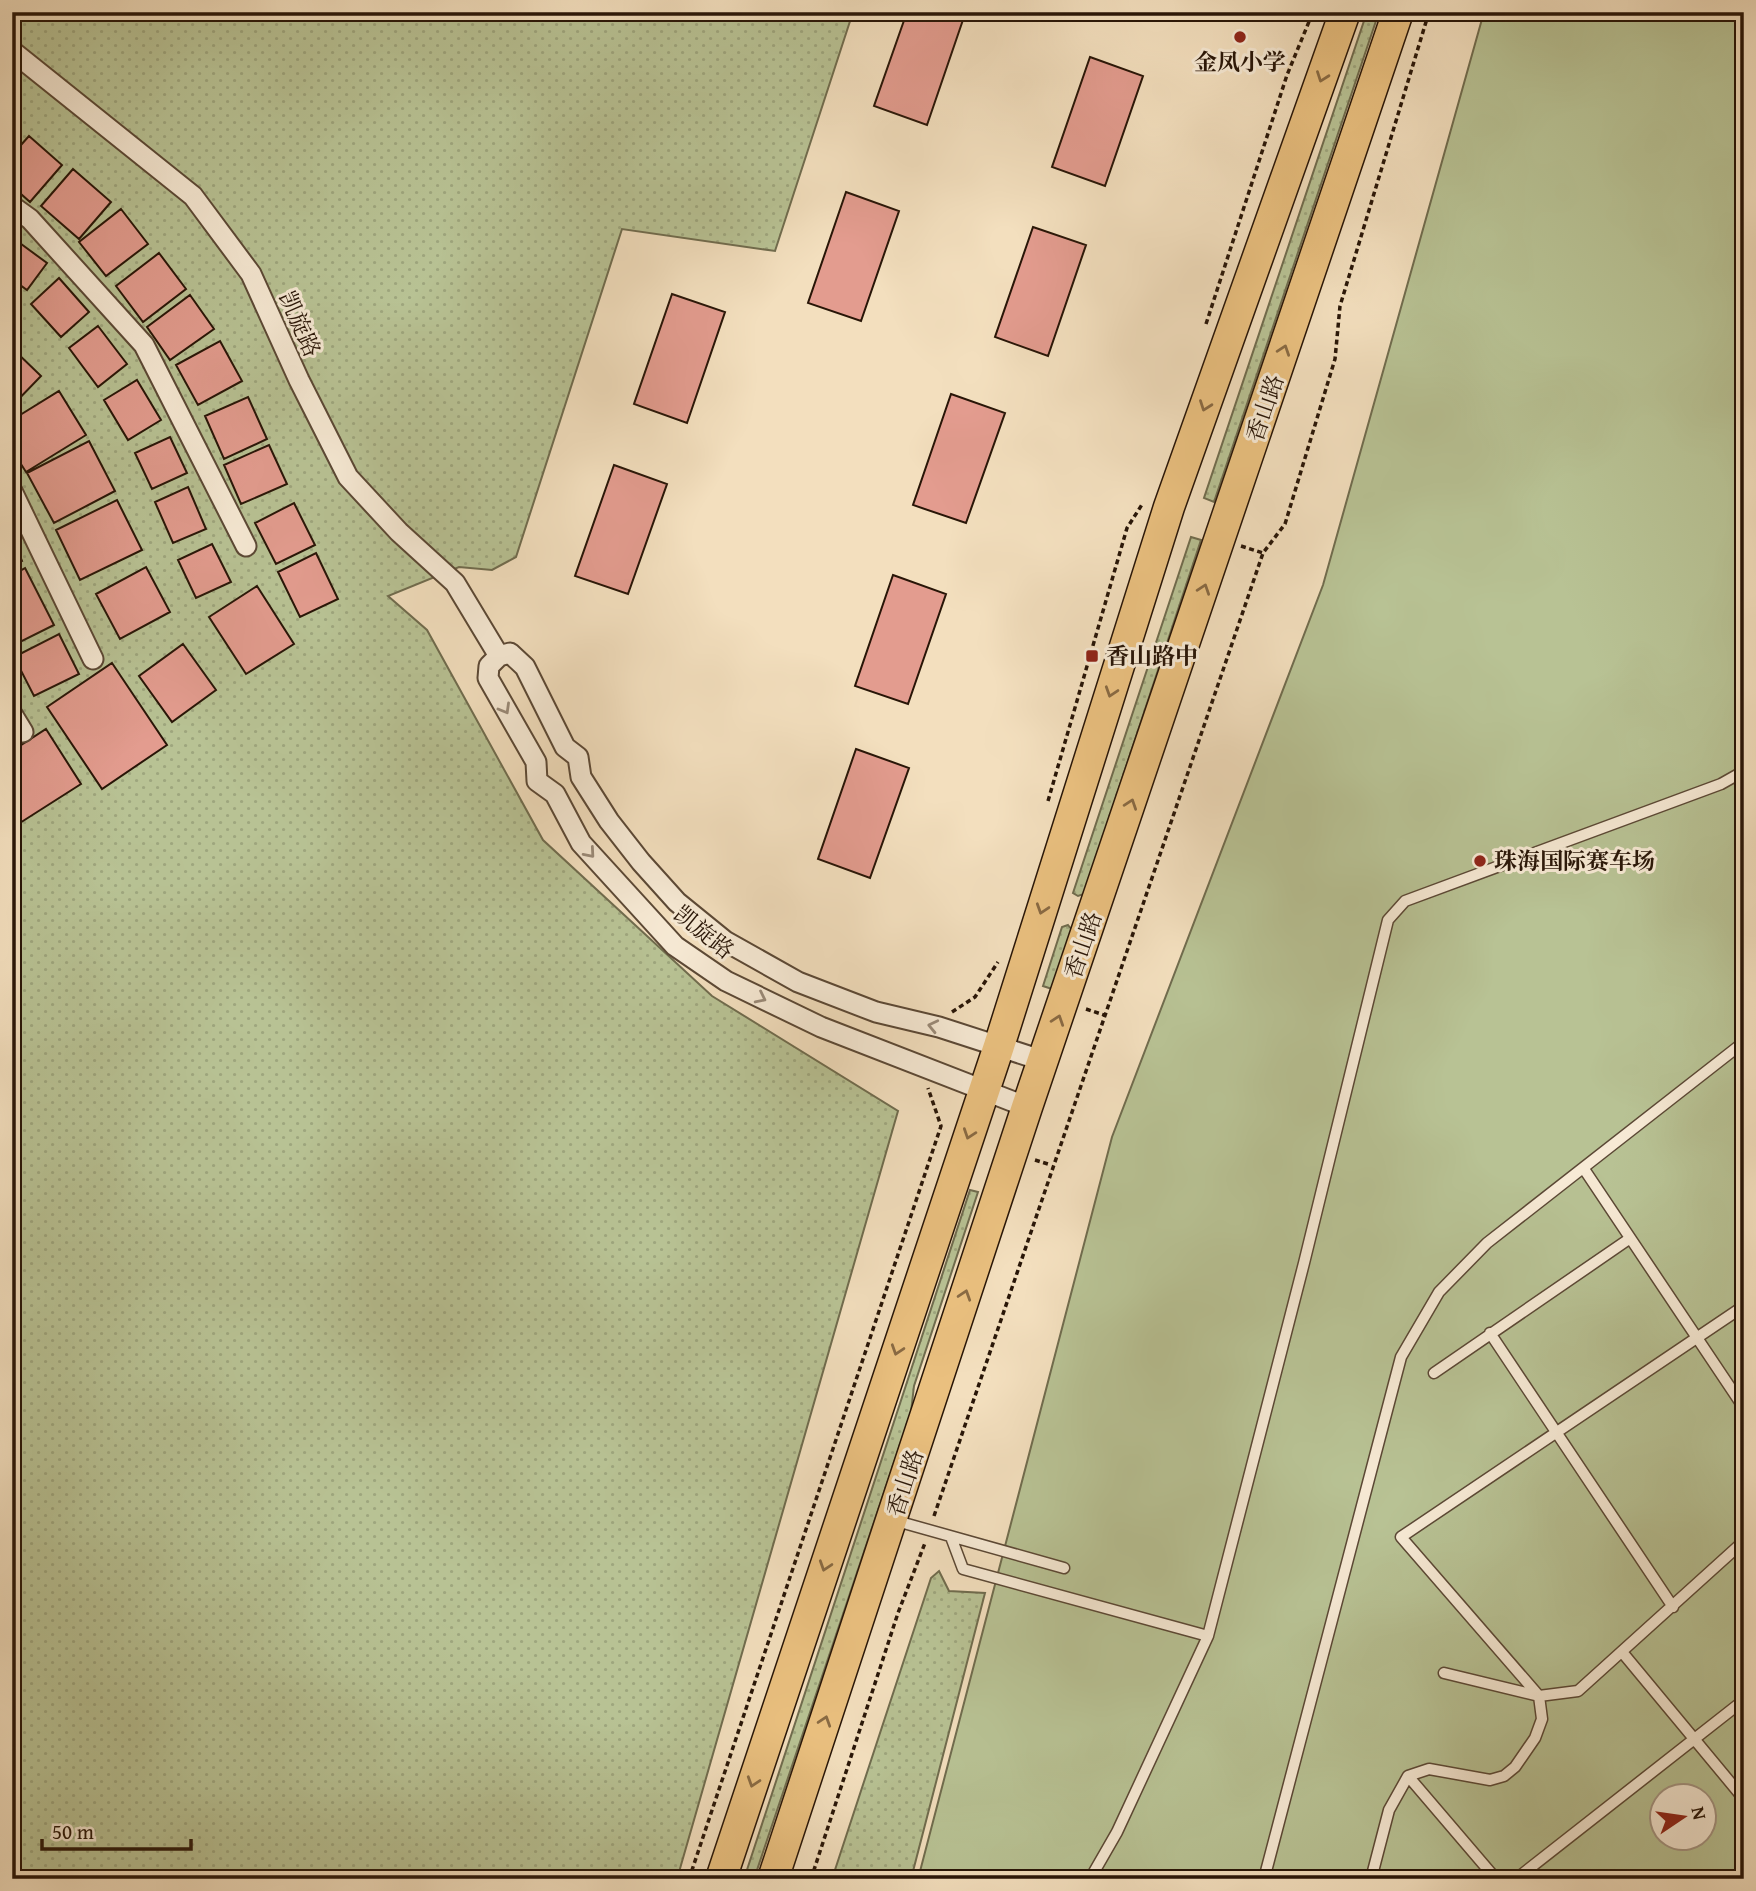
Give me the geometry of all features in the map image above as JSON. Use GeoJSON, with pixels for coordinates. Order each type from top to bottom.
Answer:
{"type":"FeatureCollection","features":[{"type":"Feature","properties":{"kind":"main road"},"geometry":{"type":"LineString","coordinates":[[721,1879],[999,1046],[1169,507],[1345,12]]}},
{"type":"Feature","properties":{"kind":"main road","name":"香山路"},"geometry":{"type":"LineString","coordinates":[[773,1879],[1027,1107],[1398,12]]}},
{"type":"Feature","properties":{"kind":"street","name":"凯旋路"},"geometry":{"type":"LineString","coordinates":[[12,51],[193,196],[251,274],[299,380],[348,477],[399,532],[455,583],[499,656]]}},
{"type":"Feature","properties":{"kind":"street"},"geometry":{"type":"LineString","coordinates":[[12,206],[30,219],[144,345],[246,546]]}},
{"type":"Feature","properties":{"kind":"street"},"geometry":{"type":"LineString","coordinates":[[12,491],[93,659]]}},
{"type":"Feature","properties":{"kind":"street","name":"凯旋路"},"geometry":{"type":"LineString","coordinates":[[1027,1107],[821,1027],[726,981],[685,953],[625,893],[581,843],[555,794],[537,781],[536,762],[488,678],[489,666],[499,656],[510,653],[525,667],[565,747],[578,757],[581,777],[609,821],[677,902],[725,941],[797,982],[876,1012],[939,1027],[1044,1061]]}},
{"type":"Feature","properties":{"kind":"street"},"geometry":{"type":"LineString","coordinates":[[12,714],[23,732]]}},
{"type":"Feature","properties":{"kind":"street"},"geometry":{"type":"LineString","coordinates":[[536,762],[550,748],[565,747]]}},
{"type":"Feature","properties":{"kind":"street"},"geometry":{"type":"LineString","coordinates":[[555,794],[570,791],[581,777]]}},
{"type":"Feature","properties":{"kind":"lane"},"geometry":{"type":"LineString","coordinates":[[1090,1879],[1117,1832],[1208,1636],[1304,1263],[1388,919],[1405,901],[1721,784],[1744,771]]}},
{"type":"Feature","properties":{"kind":"lane"},"geometry":{"type":"LineString","coordinates":[[1264,1879],[1401,1357],[1438,1292],[1487,1243],[1744,1042]]}},
{"type":"Feature","properties":{"kind":"lane"},"geometry":{"type":"LineString","coordinates":[[1584,1169],[1744,1408]]}},
{"type":"Feature","properties":{"kind":"lane"},"geometry":{"type":"LineString","coordinates":[[1434,1373],[1629,1239]]}},
{"type":"Feature","properties":{"kind":"lane"},"geometry":{"type":"LineString","coordinates":[[1371,1879],[1390,1810],[1408,1776],[1429,1769],[1490,1780],[1504,1776],[1515,1767],[1535,1738],[1542,1719],[1539,1696],[1401,1537],[1699,1339],[1744,1306]]}},
{"type":"Feature","properties":{"kind":"lane"},"geometry":{"type":"LineString","coordinates":[[1490,1333],[1673,1606]]}},
{"type":"Feature","properties":{"kind":"lane"},"geometry":{"type":"LineString","coordinates":[[893,1520],[1064,1568]]}},
{"type":"Feature","properties":{"kind":"lane"},"geometry":{"type":"LineString","coordinates":[[951,1537],[963,1569],[1208,1636]]}},
{"type":"Feature","properties":{"kind":"lane"},"geometry":{"type":"LineString","coordinates":[[1444,1673],[1539,1696],[1578,1691],[1744,1541]]}},
{"type":"Feature","properties":{"kind":"lane"},"geometry":{"type":"LineString","coordinates":[[1622,1652],[1693,1741],[1744,1799]]}},
{"type":"Feature","properties":{"kind":"lane"},"geometry":{"type":"LineString","coordinates":[[1517,1879],[1744,1700]]}},
{"type":"Feature","properties":{"kind":"lane"},"geometry":{"type":"LineString","coordinates":[[1408,1776],[1496,1879]]}},
{"type":"Feature","properties":{"kind":"lane"},"geometry":{"type":"LineString","coordinates":[[1731,1879],[1744,1870]]}},
{"type":"Feature","properties":{"kind":"path"},"geometry":{"type":"LineString","coordinates":[[947,1473],[1263,553],[1285,524],[1335,359],[1340,306],[1429,12]]}},
{"type":"Feature","properties":{"kind":"path"},"geometry":{"type":"LineString","coordinates":[[689,1879],[941,1126],[928,1091]]}},
{"type":"Feature","properties":{"kind":"path"},"geometry":{"type":"LineString","coordinates":[[811,1879],[898,1613]]}},
{"type":"Feature","properties":{"kind":"green space"},"geometry":{"type":"Polygon","coordinates":[[[12,12],[853,12],[775,251],[622,229],[516,557],[492,570],[459,567],[388,596],[427,630],[543,840],[712,996],[898,1111],[677,1879],[12,1879],[12,12]]]}},
{"type":"Feature","properties":{"kind":"green space"},"geometry":{"type":"Polygon","coordinates":[[[1367,12],[1379,12],[1214,502],[1204,498],[1367,12]]]}},
{"type":"Feature","properties":{"kind":"green space","name":"珠海国际赛车场"},"geometry":{"type":"Polygon","coordinates":[[[1484,12],[1744,12],[1744,1879],[918,1879],[1112,1137],[1323,585],[1484,12]]]}},
{"type":"Feature","properties":{"kind":"green space"},"geometry":{"type":"Polygon","coordinates":[[[1191,537],[1201,540],[1084,894],[1078,896],[1073,893],[1191,537]]]}},
{"type":"Feature","properties":{"kind":"green space"},"geometry":{"type":"Polygon","coordinates":[[[1068,925],[1072,930],[1052,989],[1043,986],[1062,927],[1068,925]]]}},
{"type":"Feature","properties":{"kind":"green space"},"geometry":{"type":"Polygon","coordinates":[[[970,1190],[978,1192],[914,1386],[911,1412],[754,1879],[744,1879],[970,1190]]]}},
{"type":"Feature","properties":{"kind":"green space"},"geometry":{"type":"Polygon","coordinates":[[[939,1571],[949,1591],[985,1593],[911,1879],[832,1879],[931,1578],[939,1571]]]}},
{"type":"Feature","properties":{"kind":"building"},"geometry":{"type":"Polygon","coordinates":[[[907,12],[965,14],[927,125],[874,106],[907,12]]]}},
{"type":"Feature","properties":{"kind":"building"},"geometry":{"type":"Polygon","coordinates":[[[1090,57],[1143,76],[1105,186],[1052,167],[1090,57]]]}},
{"type":"Feature","properties":{"kind":"building"},"geometry":{"type":"Polygon","coordinates":[[[29,136],[62,165],[30,202],[12,186],[12,155],[29,136]]]}},
{"type":"Feature","properties":{"kind":"building"},"geometry":{"type":"Polygon","coordinates":[[[73,169],[111,202],[79,239],[41,206],[73,169]]]}},
{"type":"Feature","properties":{"kind":"building"},"geometry":{"type":"Polygon","coordinates":[[[846,192],[899,211],[861,321],[808,303],[846,192]]]}},
{"type":"Feature","properties":{"kind":"building"},"geometry":{"type":"Polygon","coordinates":[[[121,209],[148,244],[106,276],[79,242],[121,209]]]}},
{"type":"Feature","properties":{"kind":"building"},"geometry":{"type":"Polygon","coordinates":[[[1033,227],[1086,245],[1048,356],[995,337],[1033,227]]]}},
{"type":"Feature","properties":{"kind":"building"},"geometry":{"type":"Polygon","coordinates":[[[13,238],[47,263],[27,290],[12,279],[13,238]]]}},
{"type":"Feature","properties":{"kind":"building"},"geometry":{"type":"Polygon","coordinates":[[[159,253],[186,289],[143,322],[116,286],[159,253]]]}},
{"type":"Feature","properties":{"kind":"building"},"geometry":{"type":"Polygon","coordinates":[[[59,278],[89,312],[61,337],[31,304],[59,278]]]}},
{"type":"Feature","properties":{"kind":"building"},"geometry":{"type":"Polygon","coordinates":[[[672,294],[725,312],[687,423],[634,404],[672,294]]]}},
{"type":"Feature","properties":{"kind":"building"},"geometry":{"type":"Polygon","coordinates":[[[190,295],[214,329],[170,360],[147,327],[190,295]]]}},
{"type":"Feature","properties":{"kind":"building"},"geometry":{"type":"Polygon","coordinates":[[[98,326],[127,364],[98,387],[69,348],[98,326]]]}},
{"type":"Feature","properties":{"kind":"building"},"geometry":{"type":"Polygon","coordinates":[[[220,341],[242,381],[198,405],[176,365],[220,341]]]}},
{"type":"Feature","properties":{"kind":"building"},"geometry":{"type":"Polygon","coordinates":[[[12,348],[41,376],[12,406],[12,348]]]}},
{"type":"Feature","properties":{"kind":"building"},"geometry":{"type":"Polygon","coordinates":[[[137,380],[161,420],[128,440],[104,400],[137,380]]]}},
{"type":"Feature","properties":{"kind":"building"},"geometry":{"type":"Polygon","coordinates":[[[59,391],[86,435],[26,472],[12,450],[12,420],[59,391]]]}},
{"type":"Feature","properties":{"kind":"building"},"geometry":{"type":"Polygon","coordinates":[[[951,394],[1005,413],[966,523],[913,505],[951,394]]]}},
{"type":"Feature","properties":{"kind":"building"},"geometry":{"type":"Polygon","coordinates":[[[248,397],[267,439],[224,459],[205,416],[248,397]]]}},
{"type":"Feature","properties":{"kind":"building"},"geometry":{"type":"Polygon","coordinates":[[[170,437],[187,473],[152,489],[135,453],[170,437]]]}},
{"type":"Feature","properties":{"kind":"building"},"geometry":{"type":"Polygon","coordinates":[[[89,441],[115,491],[54,523],[27,473],[89,441]]]}},
{"type":"Feature","properties":{"kind":"building"},"geometry":{"type":"Polygon","coordinates":[[[269,445],[287,484],[241,504],[224,465],[269,445]]]}},
{"type":"Feature","properties":{"kind":"building"},"geometry":{"type":"Polygon","coordinates":[[[614,465],[667,484],[628,594],[575,576],[614,465]]]}},
{"type":"Feature","properties":{"kind":"building"},"geometry":{"type":"Polygon","coordinates":[[[188,487],[206,529],[173,543],[155,502],[188,487]]]}},
{"type":"Feature","properties":{"kind":"building"},"geometry":{"type":"Polygon","coordinates":[[[117,500],[142,550],[80,580],[56,530],[117,500]]]}},
{"type":"Feature","properties":{"kind":"building"},"geometry":{"type":"Polygon","coordinates":[[[294,503],[315,545],[276,564],[255,523],[294,503]]]}},
{"type":"Feature","properties":{"kind":"building"},"geometry":{"type":"Polygon","coordinates":[[[12,536],[22,561],[12,565],[12,536]]]}},
{"type":"Feature","properties":{"kind":"building"},"geometry":{"type":"Polygon","coordinates":[[[212,544],[231,582],[196,598],[178,560],[212,544]]]}},
{"type":"Feature","properties":{"kind":"building"},"geometry":{"type":"Polygon","coordinates":[[[316,553],[338,599],[300,617],[278,572],[316,553]]]}},
{"type":"Feature","properties":{"kind":"building"},"geometry":{"type":"Polygon","coordinates":[[[146,567],[170,612],[120,639],[96,594],[146,567]]]}},
{"type":"Feature","properties":{"kind":"building"},"geometry":{"type":"Polygon","coordinates":[[[25,568],[54,625],[12,646],[12,575],[25,568]]]}},
{"type":"Feature","properties":{"kind":"building"},"geometry":{"type":"Polygon","coordinates":[[[893,575],[946,594],[908,704],[855,686],[893,575]]]}},
{"type":"Feature","properties":{"kind":"building"},"geometry":{"type":"Polygon","coordinates":[[[257,586],[294,644],[246,674],[209,617],[257,586]]]}},
{"type":"Feature","properties":{"kind":"building"},"geometry":{"type":"Polygon","coordinates":[[[59,634],[79,674],[34,696],[14,657],[59,634]]]}},
{"type":"Feature","properties":{"kind":"building"},"geometry":{"type":"Polygon","coordinates":[[[183,644],[216,690],[172,722],[139,676],[183,644]]]}},
{"type":"Feature","properties":{"kind":"building"},"geometry":{"type":"Polygon","coordinates":[[[112,663],[167,745],[102,789],[47,707],[112,663]]]}},
{"type":"Feature","properties":{"kind":"building"},"geometry":{"type":"Polygon","coordinates":[[[46,729],[81,784],[12,828],[12,751],[46,729]]]}},
{"type":"Feature","properties":{"kind":"building"},"geometry":{"type":"Polygon","coordinates":[[[856,749],[909,768],[870,878],[818,859],[856,749]]]}},
{"type":"Feature","properties":{"kind":"place","name":"金凤小学"},"geometry":{"type":"Point","coordinates":[1240,37]}},
{"type":"Feature","properties":{"kind":"place","name":"香山路中"},"geometry":{"type":"Point","coordinates":[1092,656]}},
{"type":"Feature","properties":{"kind":"place","name":"珠海国际赛车场"},"geometry":{"type":"Point","coordinates":[1480,861]}}]}
